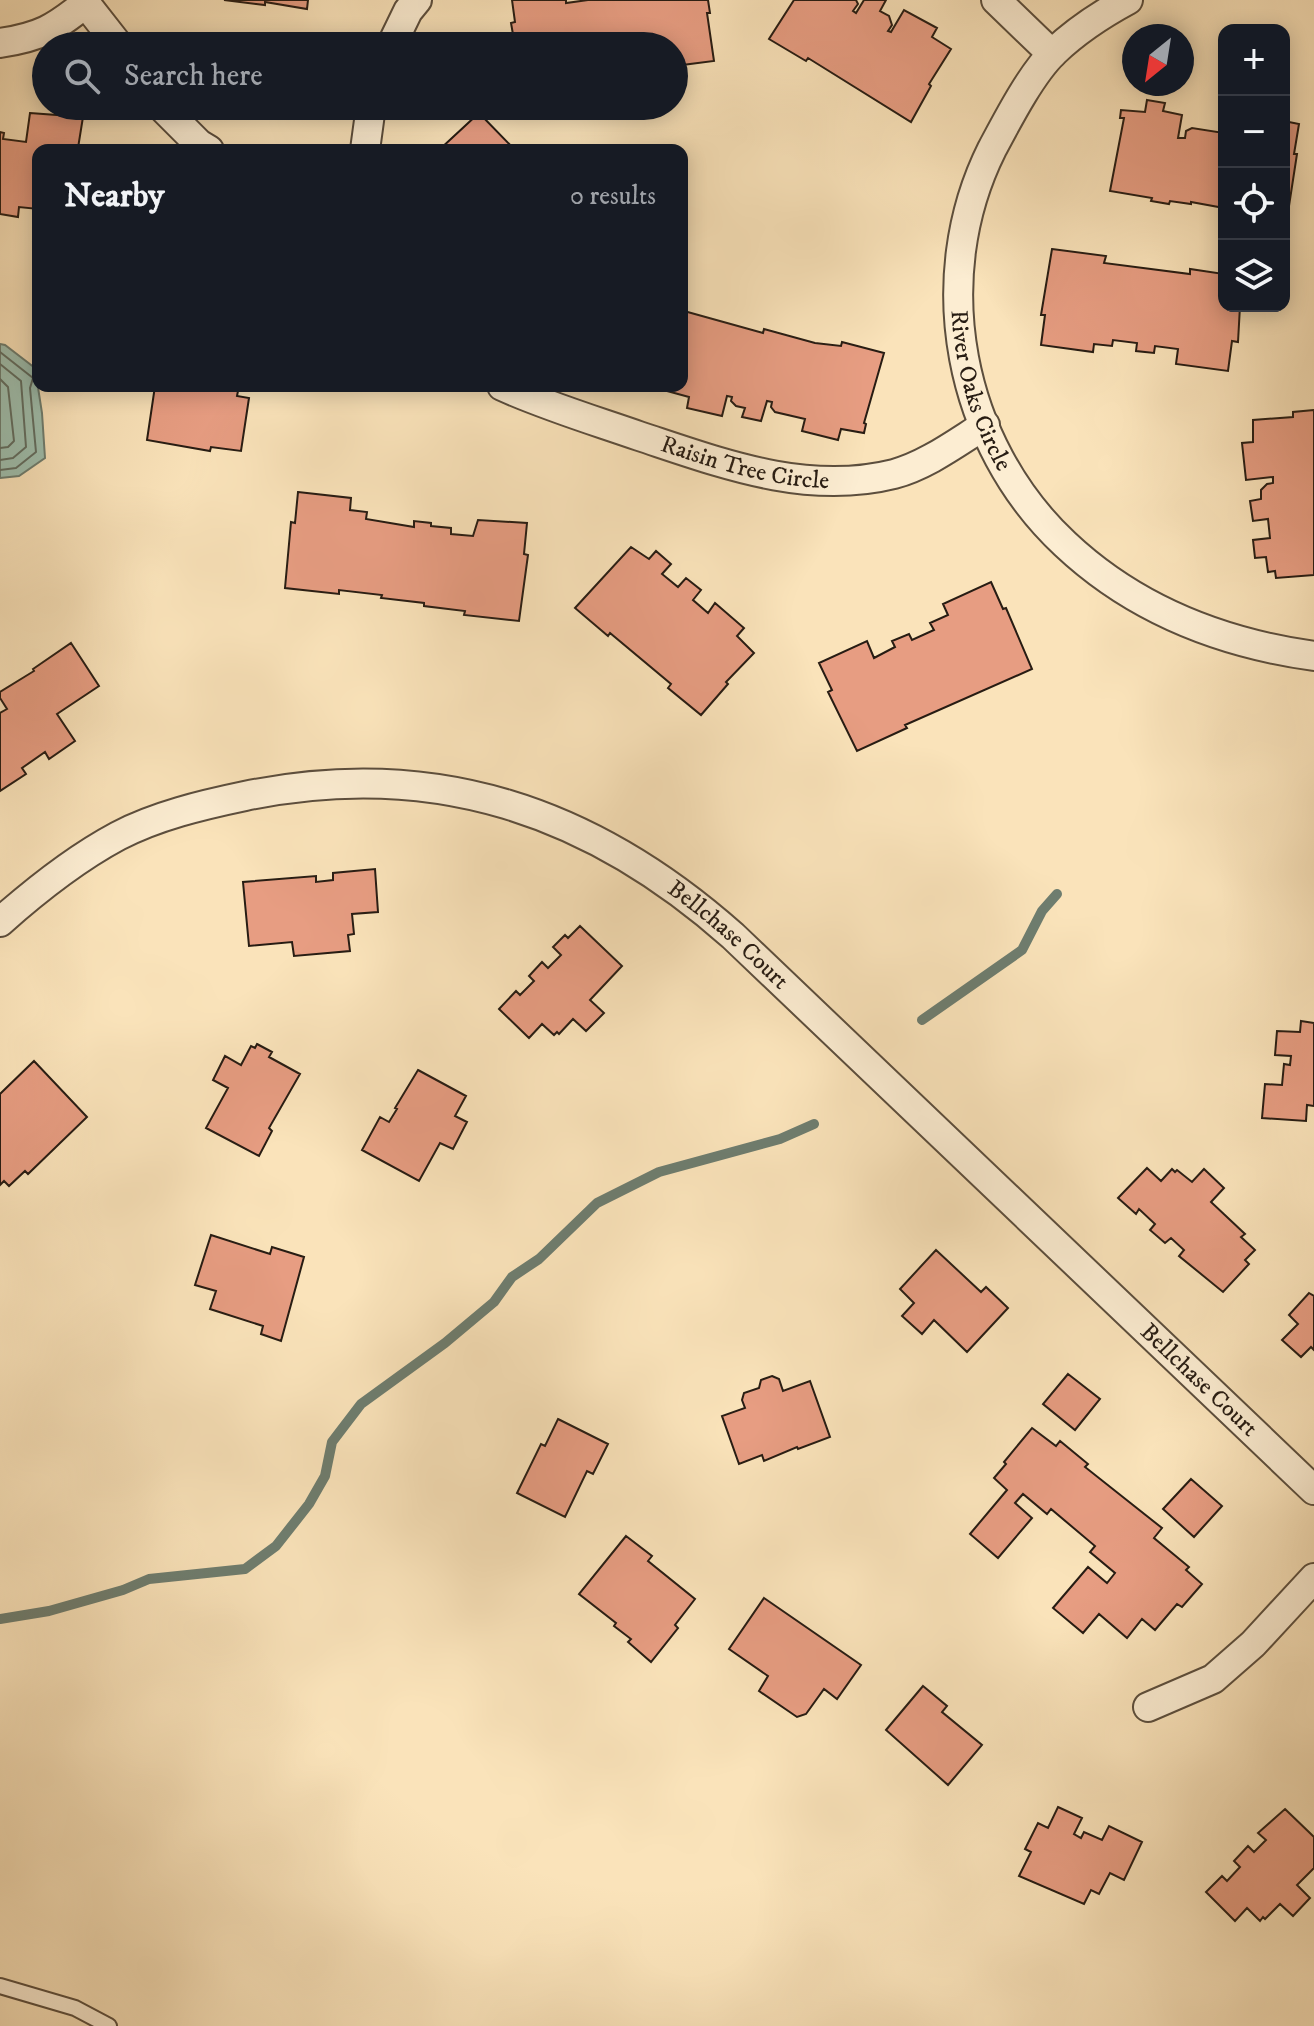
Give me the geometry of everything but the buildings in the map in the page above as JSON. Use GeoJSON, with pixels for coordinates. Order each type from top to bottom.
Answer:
{"type":"FeatureCollection","features":[{"type":"Feature","properties":{"kind":"street"},"geometry":{"type":"LineString","coordinates":[[398,32],[417,0]]}},
{"type":"Feature","properties":{"kind":"street"},"geometry":{"type":"LineString","coordinates":[[996,0],[1052,54]]}},
{"type":"Feature","properties":{"kind":"street","name":"River Oaks Circle"},"geometry":{"type":"LineString","coordinates":[[1128,0],[1106,12],[1052,54],[1006,123],[973,194],[958,266],[961,350],[970,389],[1007,469],[1030,504],[1064,543],[1099,572],[1175,618],[1234,641],[1314,656]]}},
{"type":"Feature","properties":{"kind":"street"},"geometry":{"type":"LineString","coordinates":[[45,32],[56,27],[84,2],[108,32]]}},
{"type":"Feature","properties":{"kind":"street"},"geometry":{"type":"LineString","coordinates":[[0,43],[32,38]]}},
{"type":"Feature","properties":{"kind":"street"},"geometry":{"type":"LineString","coordinates":[[175,120],[199,144]]}},
{"type":"Feature","properties":{"kind":"street"},"geometry":{"type":"LineString","coordinates":[[366,144],[369,120]]}},
{"type":"Feature","properties":{"kind":"street","name":"Raisin Tree Circle"},"geometry":{"type":"LineString","coordinates":[[517,392],[723,464],[811,481],[843,482],[897,473],[926,461],[985,425]]}},
{"type":"Feature","properties":{"kind":"street","name":"Bellchase Court"},"geometry":{"type":"LineString","coordinates":[[0,922],[76,862],[119,835],[217,802],[284,788],[346,782],[408,784],[467,794],[527,810],[597,840],[645,867],[690,898],[733,936],[1314,1490]]}},
{"type":"Feature","properties":{"kind":"street"},"geometry":{"type":"LineString","coordinates":[[1148,1707],[1213,1679],[1253,1644],[1314,1578]]}},
{"type":"Feature","properties":{"kind":"lane"},"geometry":{"type":"LineString","coordinates":[[0,1986],[75,2008],[109,2026]]}},
{"type":"Feature","properties":{"kind":"water"},"geometry":{"type":"Polygon","coordinates":[[[0,344],[32,366],[32,392],[39,392],[45,458],[19,476],[0,478],[0,344]]]}},
{"type":"Feature","properties":{"kind":"waterway"},"geometry":{"type":"LineString","coordinates":[[922,1020],[1022,950],[1042,911],[1057,894]]}},
{"type":"Feature","properties":{"kind":"waterway"},"geometry":{"type":"LineString","coordinates":[[0,1619],[49,1611],[123,1590],[149,1579],[245,1569],[276,1546],[309,1504],[325,1476],[332,1442],[361,1404],[445,1343],[494,1302],[512,1277],[539,1259],[597,1203],[659,1172],[780,1139],[814,1124]]}}]}
